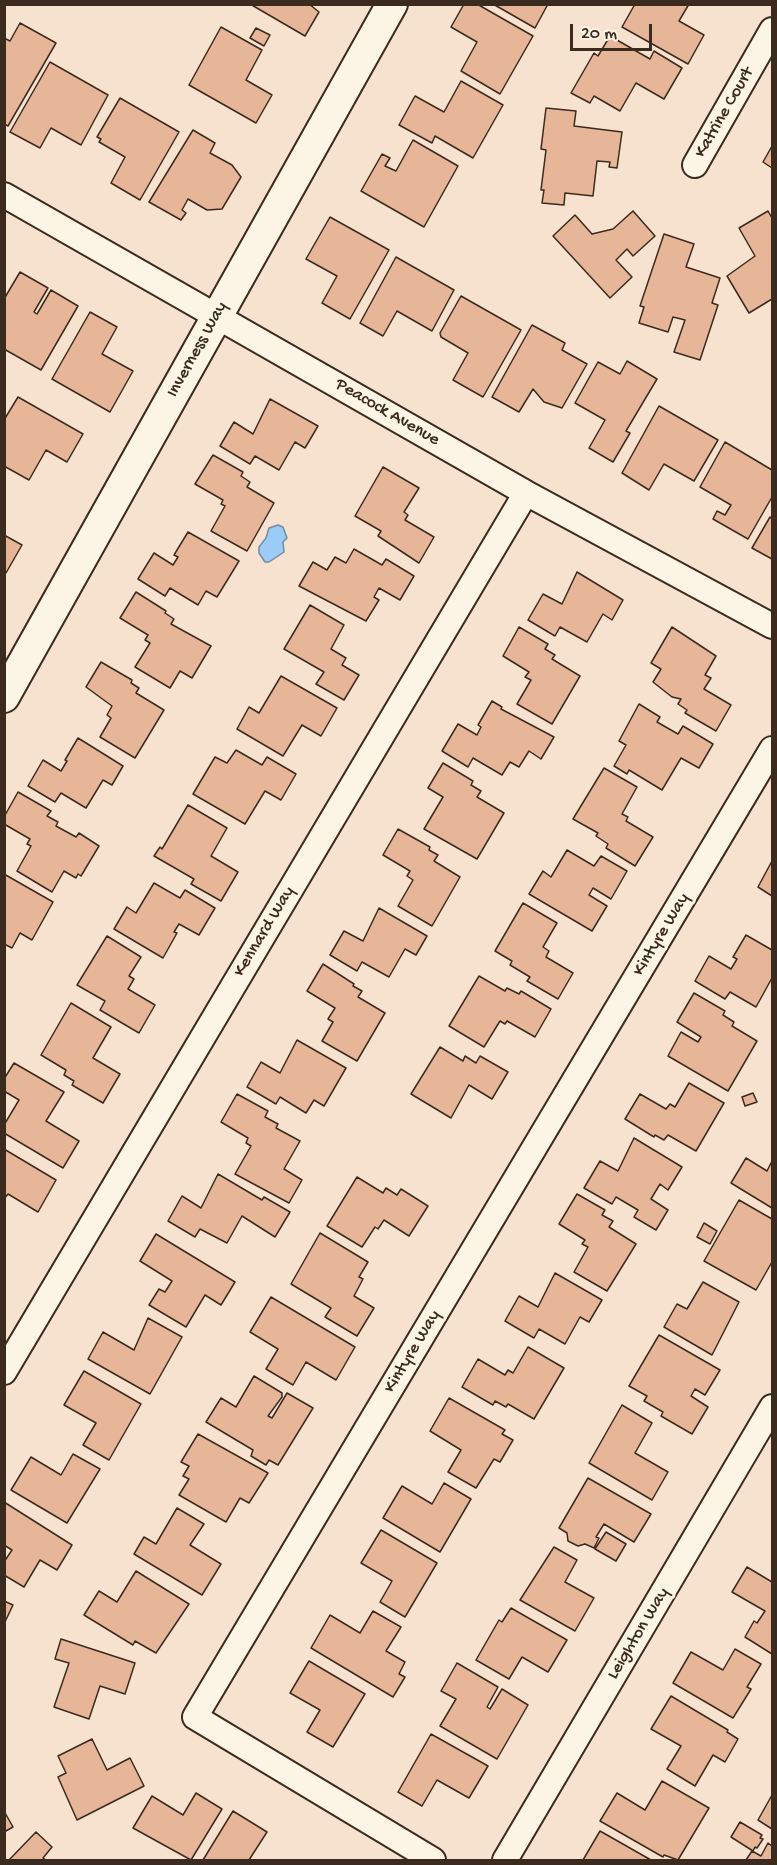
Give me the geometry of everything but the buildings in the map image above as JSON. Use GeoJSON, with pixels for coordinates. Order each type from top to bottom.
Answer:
{"type":"FeatureCollection","features":[{"type":"Feature","properties":{"kind":"street","name":"Inverness Way"},"geometry":{"type":"LineString","coordinates":[[4,697],[392,4]]}},
{"type":"Feature","properties":{"kind":"street","name":"Katrine Court"},"geometry":{"type":"LineString","coordinates":[[695,165],[772,30]]}},
{"type":"Feature","properties":{"kind":"street","name":"Peacock Avenue"},"geometry":{"type":"LineString","coordinates":[[4,195],[526,493],[772,626]]}},
{"type":"Feature","properties":{"kind":"street","name":"Kennard Way"},"geometry":{"type":"LineString","coordinates":[[4,1372],[526,493]]}},
{"type":"Feature","properties":{"kind":"street","name":"Kintyre Way"},"geometry":{"type":"LineString","coordinates":[[432,1860],[195,1717],[772,749]]}},
{"type":"Feature","properties":{"kind":"street","name":"Leighton Way"},"geometry":{"type":"LineString","coordinates":[[505,1860],[772,1407]]}},
{"type":"Feature","properties":{"kind":"water"},"geometry":{"type":"Polygon","coordinates":[[[278,525],[283,527],[287,538],[283,542],[284,552],[269,562],[265,562],[259,553],[259,547],[266,538],[269,528],[278,525]]]}}]}
